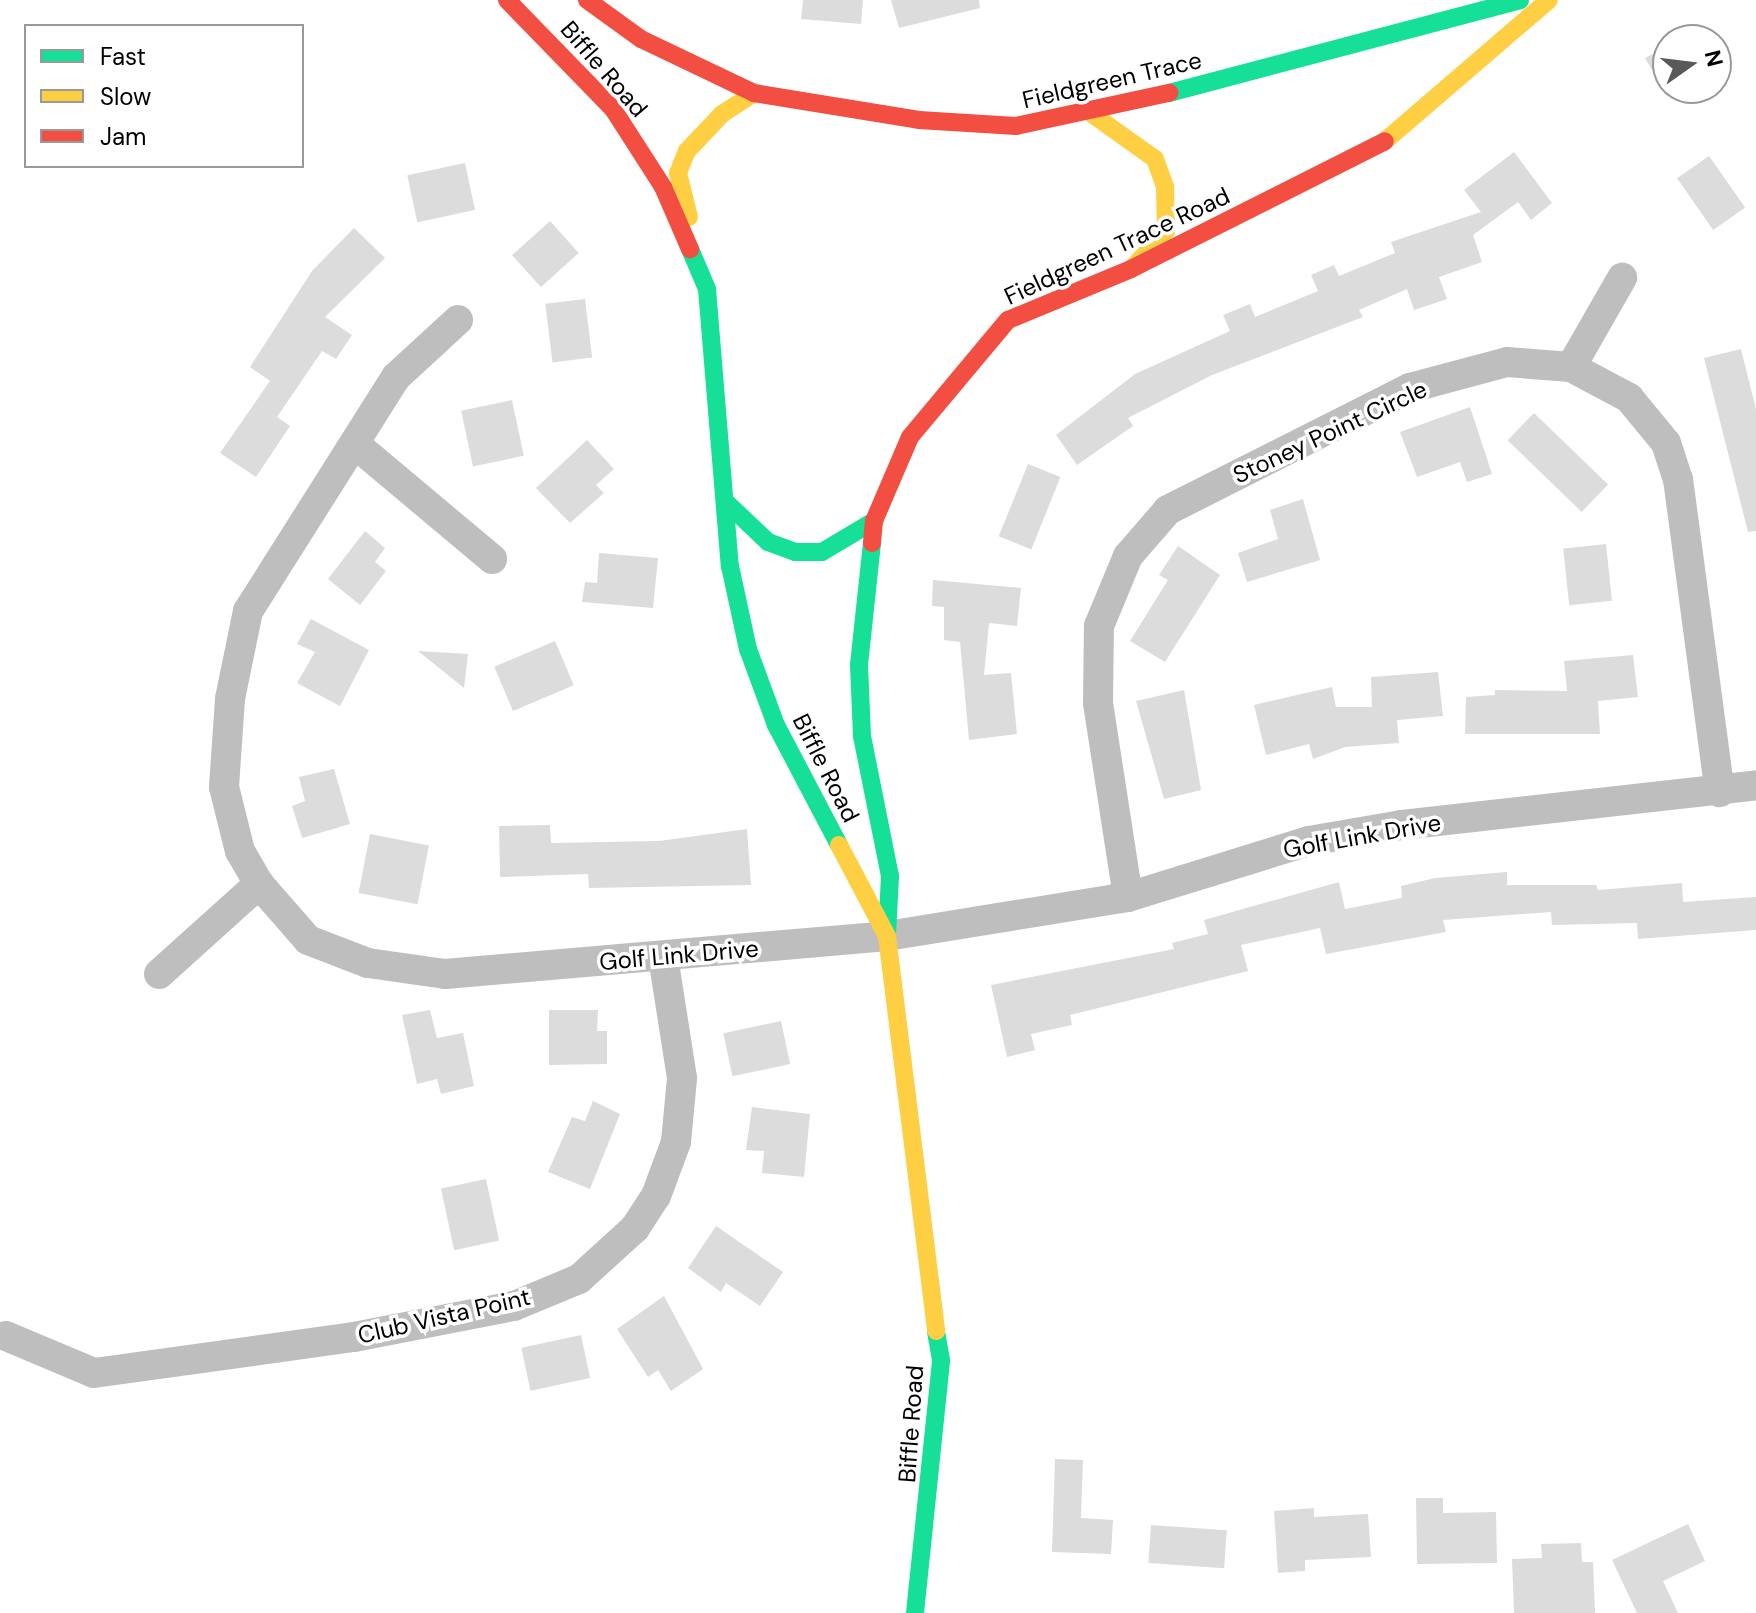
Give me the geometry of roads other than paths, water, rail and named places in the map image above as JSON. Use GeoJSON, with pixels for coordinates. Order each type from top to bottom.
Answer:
{"type":"FeatureCollection","features":[{"type":"Feature","properties":{"kind":"street","name":"Biffle Road"},"geometry":{"type":"LineString","coordinates":[[507,0],[613,109],[663,187],[707,289],[728,504],[730,566],[748,649],[776,725],[887,936],[917,1213],[941,1360],[915,1613]]}},
{"type":"Feature","properties":{"kind":"street","name":"Fieldgreen Trace"},"geometry":{"type":"LineString","coordinates":[[587,0],[641,39],[754,93],[919,120],[1016,126],[1092,114],[1520,0]]}},
{"type":"Feature","properties":{"kind":"street","name":"Fieldgreen Trace Road"},"geometry":{"type":"LineString","coordinates":[[887,936],[890,876],[862,736],[859,665],[874,521],[910,437],[1008,320],[1131,269],[1378,147],[1462,81],[1549,0]]}},
{"type":"Feature","properties":{"kind":"street"},"geometry":{"type":"LineString","coordinates":[[707,289],[678,173],[687,151],[722,114],[754,93]]}},
{"type":"Feature","properties":{"kind":"street"},"geometry":{"type":"LineString","coordinates":[[1092,114],[1155,159],[1165,187],[1166,231],[1131,269]]}},
{"type":"Feature","properties":{"kind":"street"},"geometry":{"type":"LineString","coordinates":[[1571,367],[1622,278]]}},
{"type":"Feature","properties":{"kind":"street","name":"Golf Link Drive"},"geometry":{"type":"LineString","coordinates":[[458,320],[396,377],[248,611],[230,699],[224,787],[240,851],[259,884],[308,940],[368,963],[445,974],[887,936],[1128,897],[1355,833],[1720,792],[1756,785]]}},
{"type":"Feature","properties":{"kind":"street","name":"Stoney Point Circle"},"geometry":{"type":"LineString","coordinates":[[1128,897],[1098,703],[1099,626],[1128,556],[1168,510],[1410,388],[1507,362],[1571,367],[1629,398],[1666,443],[1678,479],[1720,792]]}},
{"type":"Feature","properties":{"kind":"street"},"geometry":{"type":"LineString","coordinates":[[355,444],[492,559]]}},
{"type":"Feature","properties":{"kind":"street"},"geometry":{"type":"LineString","coordinates":[[728,504],[768,542],[795,552],[822,552],[874,521]]}},
{"type":"Feature","properties":{"kind":"street"},"geometry":{"type":"LineString","coordinates":[[159,974],[259,884]]}},
{"type":"Feature","properties":{"kind":"street","name":"Club Vista Point"},"geometry":{"type":"LineString","coordinates":[[6,1336],[94,1373],[514,1306],[579,1279],[635,1228],[656,1196],[676,1142],[682,1078],[663,957]]}}]}
